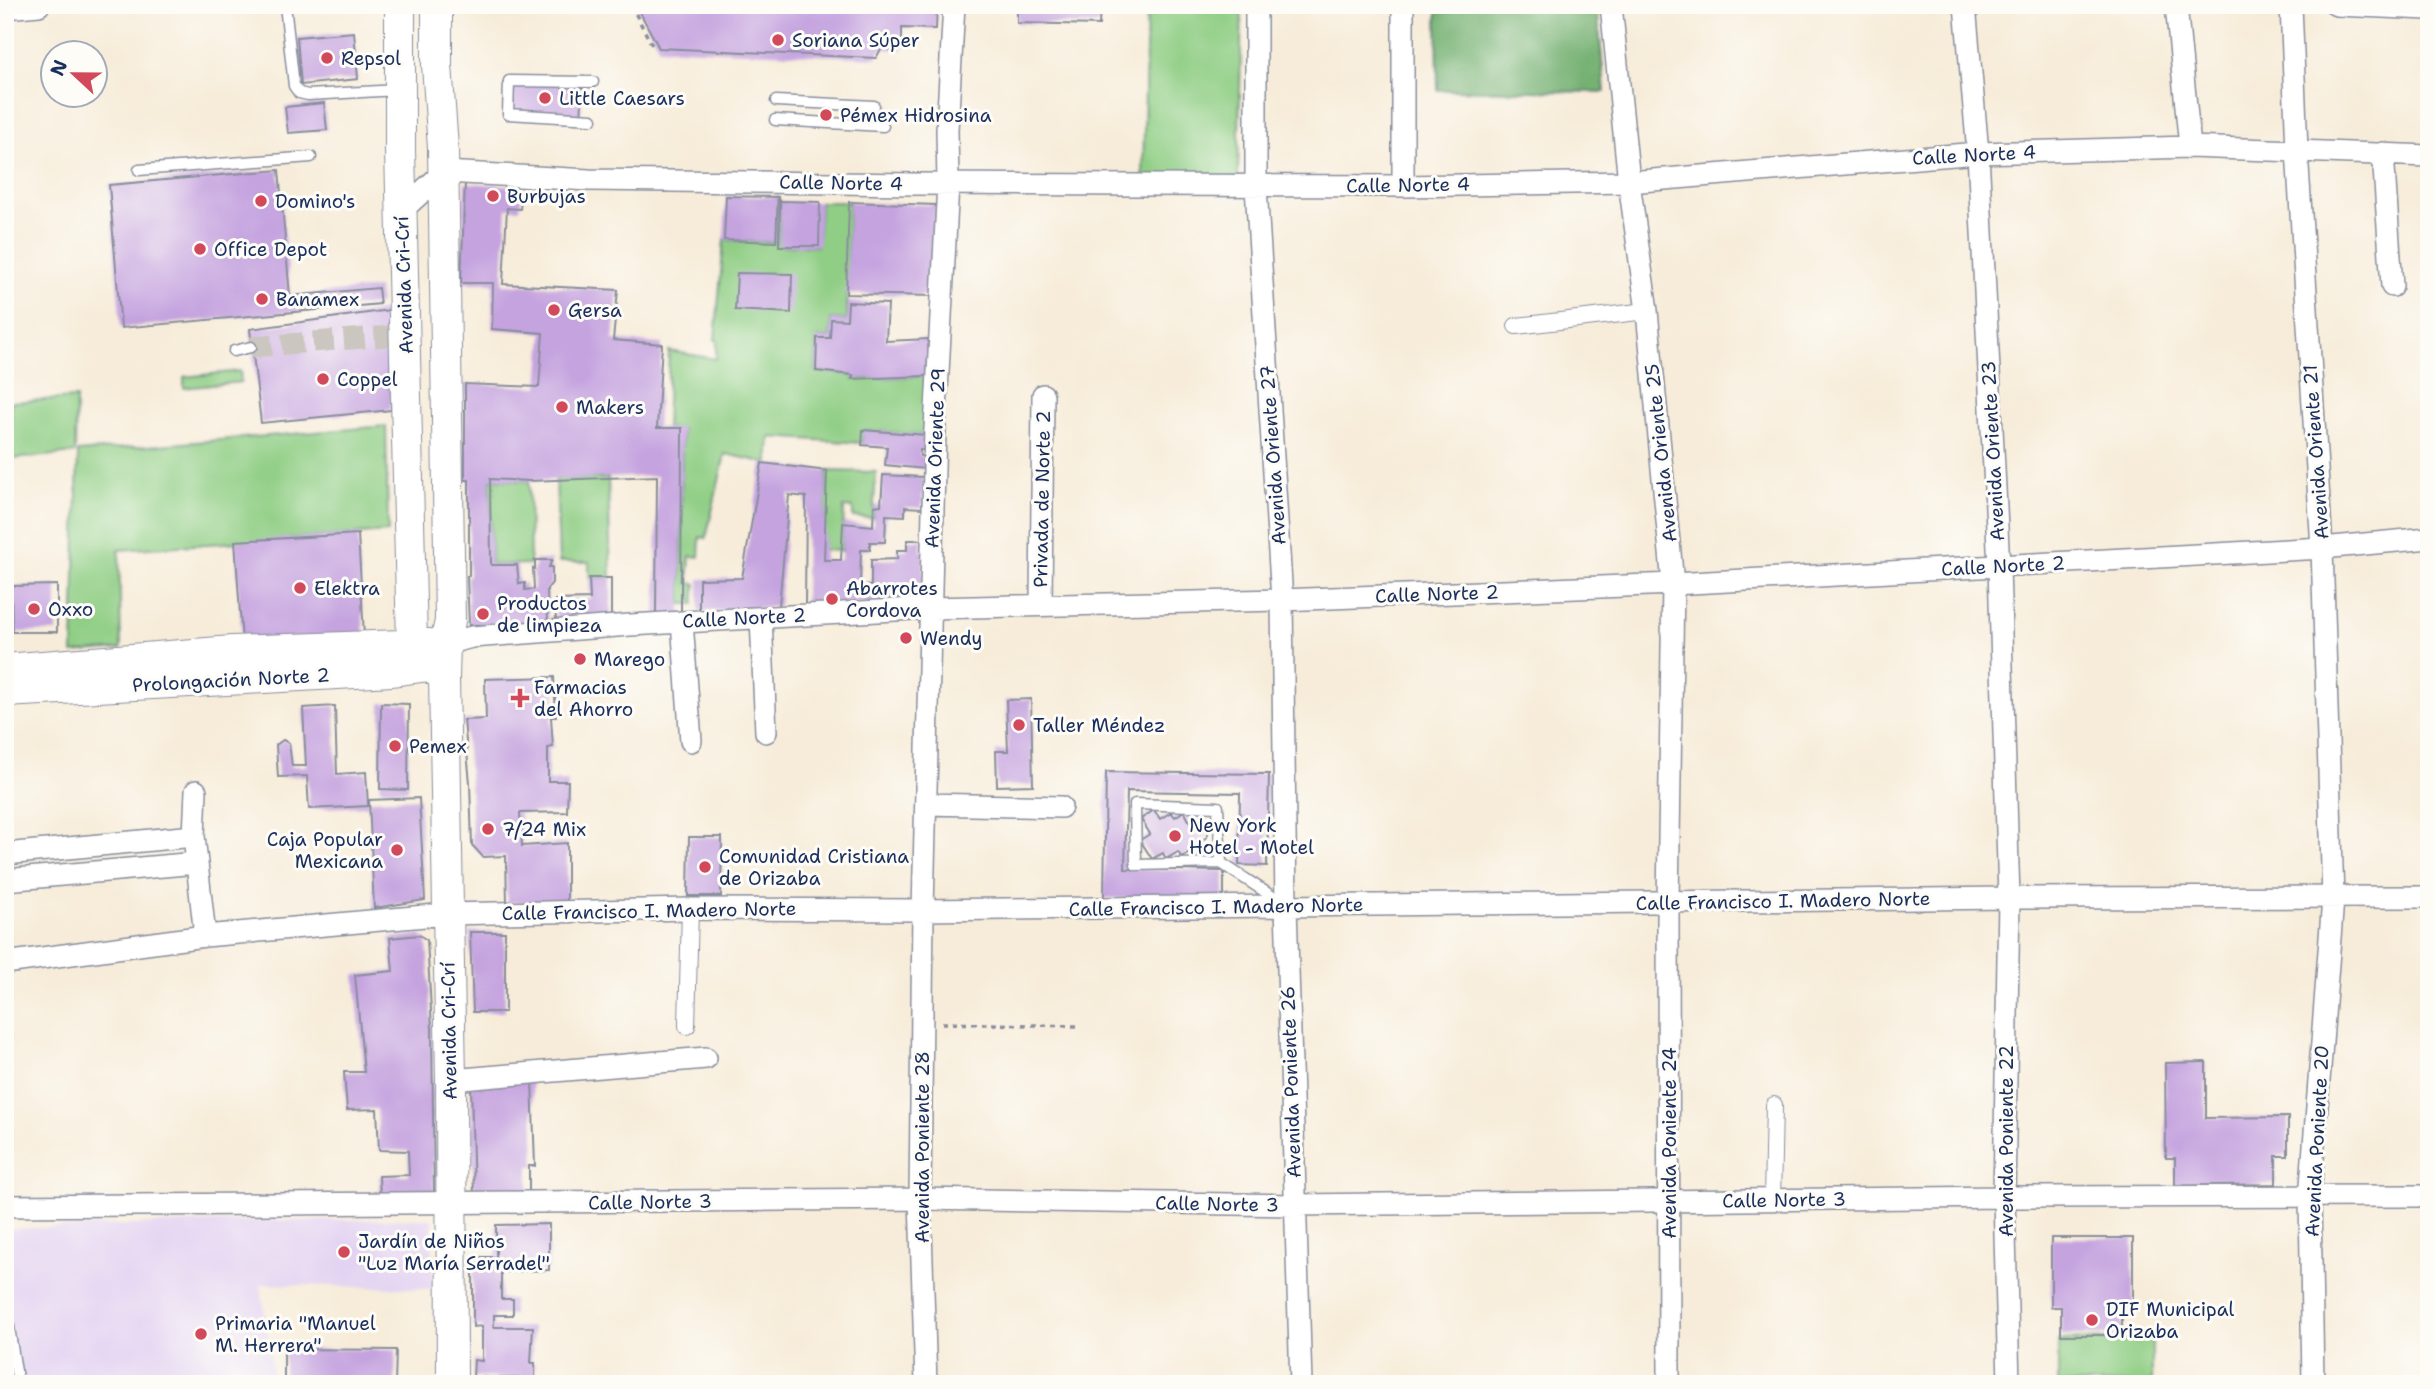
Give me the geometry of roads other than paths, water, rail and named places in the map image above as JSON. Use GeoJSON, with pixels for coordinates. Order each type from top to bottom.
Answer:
{"type":"FeatureCollection","features":[{"type":"Feature","properties":{"kind":"main road","name":"Avenida Cri-Crí"},"geometry":{"type":"LineString","coordinates":[[400,5],[402,210],[397,335],[432,658],[447,914],[451,1080],[452,1384]]}},
{"type":"Feature","properties":{"kind":"main road","name":"Avenida Cri-Crí"},"geometry":{"type":"LineString","coordinates":[[432,658],[450,621],[444,172],[437,65],[437,5]]}},
{"type":"Feature","properties":{"kind":"main road","name":"Prolongación Norte 2"},"geometry":{"type":"LineString","coordinates":[[5,669],[232,652],[432,658]]}},
{"type":"Feature","properties":{"kind":"main road","name":"Prolongación Norte 2"},"geometry":{"type":"LineString","coordinates":[[5,692],[392,671],[432,658]]}},
{"type":"Feature","properties":{"kind":"street"},"geometry":{"type":"LineString","coordinates":[[5,8],[39,5]]}},
{"type":"Feature","properties":{"kind":"street","name":"Avenida Oriente 29"},"geometry":{"type":"LineString","coordinates":[[923,910],[935,429],[954,5]]}},
{"type":"Feature","properties":{"kind":"street","name":"Avenida Oriente 27"},"geometry":{"type":"LineString","coordinates":[[1256,5],[1256,187],[1282,600],[1286,906]]}},
{"type":"Feature","properties":{"kind":"street"},"geometry":{"type":"LineString","coordinates":[[1403,5],[1403,186]]}},
{"type":"Feature","properties":{"kind":"street","name":"Avenida Oriente 25"},"geometry":{"type":"LineString","coordinates":[[1611,5],[1629,182],[1647,311],[1674,584],[1668,903]]}},
{"type":"Feature","properties":{"kind":"street","name":"Avenida Oriente 23"},"geometry":{"type":"LineString","coordinates":[[1965,5],[1978,153],[1999,567],[2009,898]]}},
{"type":"Feature","properties":{"kind":"street"},"geometry":{"type":"LineString","coordinates":[[2176,5],[2190,146]]}},
{"type":"Feature","properties":{"kind":"street","name":"Avenida Oriente 21"},"geometry":{"type":"LineString","coordinates":[[2291,5],[2297,150],[2322,548],[2333,899]]}},
{"type":"Feature","properties":{"kind":"street"},"geometry":{"type":"LineString","coordinates":[[2336,5],[2429,9]]}},
{"type":"Feature","properties":{"kind":"street","name":"Calle Norte 4"},"geometry":{"type":"LineString","coordinates":[[444,172],[589,180],[1403,186],[1629,182],[1978,153],[2190,146],[2429,156]]}},
{"type":"Feature","properties":{"kind":"street"},"geometry":{"type":"LineString","coordinates":[[2383,153],[2392,286]]}},
{"type":"Feature","properties":{"kind":"street"},"geometry":{"type":"LineString","coordinates":[[402,210],[444,172]]}},
{"type":"Feature","properties":{"kind":"street"},"geometry":{"type":"LineString","coordinates":[[1516,326],[1647,311]]}},
{"type":"Feature","properties":{"kind":"street","name":"Privada de Norte 2"},"geometry":{"type":"LineString","coordinates":[[1041,604],[1043,394]]}},
{"type":"Feature","properties":{"kind":"street","name":"Calle Norte 2"},"geometry":{"type":"LineString","coordinates":[[432,658],[472,638],[682,622],[931,608],[1282,600],[1674,584],[2322,548],[2429,538]]}},
{"type":"Feature","properties":{"kind":"street"},"geometry":{"type":"LineString","coordinates":[[761,618],[766,732]]}},
{"type":"Feature","properties":{"kind":"street"},"geometry":{"type":"LineString","coordinates":[[682,622],[691,741]]}},
{"type":"Feature","properties":{"kind":"street"},"geometry":{"type":"LineString","coordinates":[[196,791],[194,836],[205,936]]}},
{"type":"Feature","properties":{"kind":"street"},"geometry":{"type":"LineString","coordinates":[[926,804],[1061,807]]}},
{"type":"Feature","properties":{"kind":"street"},"geometry":{"type":"LineString","coordinates":[[5,854],[194,836]]}},
{"type":"Feature","properties":{"kind":"street"},"geometry":{"type":"LineString","coordinates":[[5,880],[197,863]]}},
{"type":"Feature","properties":{"kind":"street","name":"Calle Francisco I. Madero Norte"},"geometry":{"type":"LineString","coordinates":[[5,963],[205,936],[447,914],[690,909],[923,910],[2009,898],[2429,897]]}},
{"type":"Feature","properties":{"kind":"street","name":"Avenida Poniente 22"},"geometry":{"type":"LineString","coordinates":[[2009,898],[2004,1197],[2009,1384]]}},
{"type":"Feature","properties":{"kind":"street","name":"Avenida Poniente 20"},"geometry":{"type":"LineString","coordinates":[[2313,1384],[2310,1198],[2333,899]]}},
{"type":"Feature","properties":{"kind":"street","name":"Avenida Poniente 24"},"geometry":{"type":"LineString","coordinates":[[1668,903],[1669,1384]]}},
{"type":"Feature","properties":{"kind":"street","name":"Avenida Poniente 26"},"geometry":{"type":"LineString","coordinates":[[1286,906],[1301,1384]]}},
{"type":"Feature","properties":{"kind":"street"},"geometry":{"type":"LineString","coordinates":[[687,1026],[690,909]]}},
{"type":"Feature","properties":{"kind":"street","name":"Avenida Poniente 28"},"geometry":{"type":"LineString","coordinates":[[923,910],[920,1199],[926,1384]]}},
{"type":"Feature","properties":{"kind":"street"},"geometry":{"type":"LineString","coordinates":[[451,1080],[706,1058]]}},
{"type":"Feature","properties":{"kind":"street"},"geometry":{"type":"LineString","coordinates":[[1772,1201],[1774,1105]]}},
{"type":"Feature","properties":{"kind":"street","name":"Calle Norte 3"},"geometry":{"type":"LineString","coordinates":[[5,1206],[920,1199],[1295,1205],[2004,1197],[2429,1196]]}},
{"type":"Feature","properties":{"kind":"lane"},"geometry":{"type":"LineString","coordinates":[[285,5],[293,86],[299,93],[308,95],[399,90]]}},
{"type":"Feature","properties":{"kind":"lane"},"geometry":{"type":"LineString","coordinates":[[592,119],[508,114],[509,81],[593,82]]}},
{"type":"Feature","properties":{"kind":"lane"},"geometry":{"type":"LineString","coordinates":[[776,101],[874,106]]}},
{"type":"Feature","properties":{"kind":"lane"},"geometry":{"type":"LineString","coordinates":[[775,120],[883,125]]}},
{"type":"Feature","properties":{"kind":"lane"},"geometry":{"type":"LineString","coordinates":[[139,170],[311,157]]}},
{"type":"Feature","properties":{"kind":"lane"},"geometry":{"type":"LineString","coordinates":[[234,351],[251,347]]}},
{"type":"Feature","properties":{"kind":"lane"},"geometry":{"type":"LineString","coordinates":[[1221,863],[1219,807],[1135,804],[1136,865],[1221,863],[1286,906]]}},
{"type":"Feature","properties":{"kind":"lane"},"geometry":{"type":"LineString","coordinates":[[5,1302],[18,1384]]}},
{"type":"Feature","properties":{"kind":"tunnel"},"geometry":{"type":"LineString","coordinates":[[251,347],[389,336]]}},
{"type":"Feature","properties":{"kind":"place","name":"Soriana Súper"},"geometry":{"type":"Point","coordinates":[778,40]}},
{"type":"Feature","properties":{"kind":"place","name":"Repsol"},"geometry":{"type":"Point","coordinates":[327,58]}},
{"type":"Feature","properties":{"kind":"place","name":"Little Caesars"},"geometry":{"type":"Point","coordinates":[545,98]}},
{"type":"Feature","properties":{"kind":"place","name":"Pémex Hidrosina"},"geometry":{"type":"Point","coordinates":[826,115]}},
{"type":"Feature","properties":{"kind":"place","name":"Burbujas"},"geometry":{"type":"Point","coordinates":[493,196]}},
{"type":"Feature","properties":{"kind":"place","name":"Domino's"},"geometry":{"type":"Point","coordinates":[261,201]}},
{"type":"Feature","properties":{"kind":"place","name":"Office Depot"},"geometry":{"type":"Point","coordinates":[200,249]}},
{"type":"Feature","properties":{"kind":"place","name":"Banamex"},"geometry":{"type":"Point","coordinates":[262,299]}},
{"type":"Feature","properties":{"kind":"place","name":"Gersa"},"geometry":{"type":"Point","coordinates":[554,310]}},
{"type":"Feature","properties":{"kind":"place","name":"Coppel"},"geometry":{"type":"Point","coordinates":[323,379]}},
{"type":"Feature","properties":{"kind":"place","name":"Makers"},"geometry":{"type":"Point","coordinates":[562,407]}},
{"type":"Feature","properties":{"kind":"place","name":"Elektra"},"geometry":{"type":"Point","coordinates":[300,588]}},
{"type":"Feature","properties":{"kind":"place","name":"Abarrotes Cordova"},"geometry":{"type":"Point","coordinates":[832,599]}},
{"type":"Feature","properties":{"kind":"place","name":"Oxxo"},"geometry":{"type":"Point","coordinates":[34,609]}},
{"type":"Feature","properties":{"kind":"place","name":"Productos de limpieza"},"geometry":{"type":"Point","coordinates":[483,614]}},
{"type":"Feature","properties":{"kind":"place","name":"Wendy"},"geometry":{"type":"Point","coordinates":[906,638]}},
{"type":"Feature","properties":{"kind":"place","name":"Marego"},"geometry":{"type":"Point","coordinates":[580,659]}},
{"type":"Feature","properties":{"kind":"place","name":"Farmacias del Ahorro"},"geometry":{"type":"Point","coordinates":[520,698]}},
{"type":"Feature","properties":{"kind":"place","name":"Taller Méndez"},"geometry":{"type":"Point","coordinates":[1019,725]}},
{"type":"Feature","properties":{"kind":"place","name":"Pemex"},"geometry":{"type":"Point","coordinates":[395,746]}},
{"type":"Feature","properties":{"kind":"place","name":"7/24 Mix"},"geometry":{"type":"Point","coordinates":[488,829]}},
{"type":"Feature","properties":{"kind":"place","name":"New York Hotel - Motel"},"geometry":{"type":"Point","coordinates":[1175,836]}},
{"type":"Feature","properties":{"kind":"place","name":"Caja Popular Mexicana"},"geometry":{"type":"Point","coordinates":[397,850]}},
{"type":"Feature","properties":{"kind":"place","name":"Comunidad Cristiana de Orizaba"},"geometry":{"type":"Point","coordinates":[705,867]}},
{"type":"Feature","properties":{"kind":"place","name":"Jardín de Niños \"Luz María Serradel\""},"geometry":{"type":"Point","coordinates":[344,1252]}},
{"type":"Feature","properties":{"kind":"place","name":"DIF Municipal Orizaba"},"geometry":{"type":"Point","coordinates":[2092,1320]}},
{"type":"Feature","properties":{"kind":"place","name":"Primaria \"Manuel M. Herrera\""},"geometry":{"type":"Point","coordinates":[201,1334]}}]}
